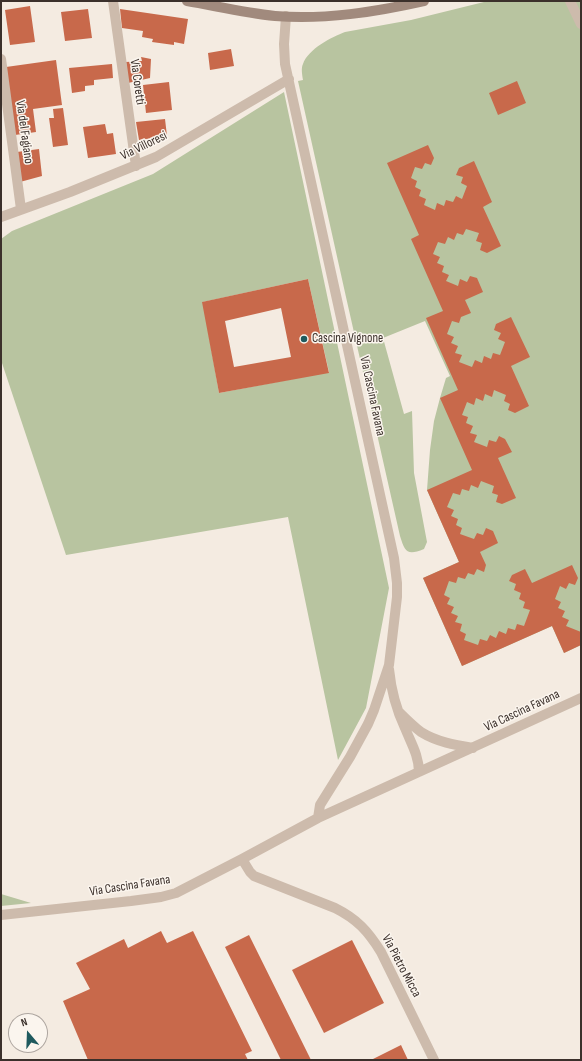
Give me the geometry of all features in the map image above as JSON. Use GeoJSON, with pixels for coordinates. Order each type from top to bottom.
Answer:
{"type":"FeatureCollection","features":[{"type":"Feature","properties":{"kind":"street","name":"Via Coretti"},"geometry":{"type":"LineString","coordinates":[[113,1],[136,166]]}},
{"type":"Feature","properties":{"kind":"street"},"geometry":{"type":"LineString","coordinates":[[187,1],[250,12],[286,16],[352,14],[376,11],[424,1]]}},
{"type":"Feature","properties":{"kind":"street"},"geometry":{"type":"LineString","coordinates":[[570,1],[581,24]]}},
{"type":"Feature","properties":{"kind":"street","name":"Via Cascina Favana"},"geometry":{"type":"LineString","coordinates":[[286,16],[284,50],[285,64],[394,558],[397,583],[397,597],[389,665],[374,710],[350,757],[323,799],[320,805],[318,818]]}},
{"type":"Feature","properties":{"kind":"street","name":"Via del Fagiano"},"geometry":{"type":"LineString","coordinates":[[1,59],[22,209]]}},
{"type":"Feature","properties":{"kind":"street","name":"Via Villoresi"},"geometry":{"type":"LineString","coordinates":[[1,217],[70,192],[156,157],[289,79]]}},
{"type":"Feature","properties":{"kind":"street","name":"Via Cascina Favana"},"geometry":{"type":"LineString","coordinates":[[389,665],[392,691],[405,729],[416,754],[419,764],[419,772]]}},
{"type":"Feature","properties":{"kind":"street","name":"Via Cascina Favana"},"geometry":{"type":"LineString","coordinates":[[1,915],[131,901],[169,895],[189,887],[318,818],[581,698]]}},
{"type":"Feature","properties":{"kind":"street"},"geometry":{"type":"LineString","coordinates":[[399,712],[427,735],[442,742],[473,748]]}},
{"type":"Feature","properties":{"kind":"street","name":"Via Pietro Micca"},"geometry":{"type":"LineString","coordinates":[[242,859],[254,876],[335,908],[359,924],[371,937],[381,952],[434,1060]]}},
{"type":"Feature","properties":{"kind":"green space"},"geometry":{"type":"Polygon","coordinates":[[[488,1],[581,1],[581,645],[564,653],[552,626],[462,666],[423,578],[459,562],[427,490],[434,421],[446,378],[450,376],[425,321],[383,338],[404,414],[412,411],[414,473],[427,542],[424,549],[410,552],[403,546],[400,536],[298,81],[303,80],[302,66],[310,53],[327,40],[340,34],[411,20],[488,1]]]}},
{"type":"Feature","properties":{"kind":"green space"},"geometry":{"type":"Polygon","coordinates":[[[284,92],[389,588],[366,708],[338,760],[288,517],[66,555],[1,360],[1,239],[12,231],[153,174],[284,92]],[[308,279],[203,302],[219,393],[329,372],[308,279]]]}},
{"type":"Feature","properties":{"kind":"green space"},"geometry":{"type":"Polygon","coordinates":[[[1,894],[31,903],[1,906],[1,894]]]}},
{"type":"Feature","properties":{"kind":"building"},"geometry":{"type":"Polygon","coordinates":[[[30,6],[35,42],[10,45],[5,10],[30,6]]]}},
{"type":"Feature","properties":{"kind":"building"},"geometry":{"type":"Polygon","coordinates":[[[88,9],[92,38],[65,41],[61,12],[88,9]]]}},
{"type":"Feature","properties":{"kind":"building"},"geometry":{"type":"Polygon","coordinates":[[[120,9],[188,19],[184,44],[174,42],[174,45],[152,42],[153,39],[142,37],[143,31],[122,28],[120,9]]]}},
{"type":"Feature","properties":{"kind":"building"},"geometry":{"type":"Polygon","coordinates":[[[231,49],[234,66],[210,70],[208,53],[231,49]]]}},
{"type":"Feature","properties":{"kind":"building"},"geometry":{"type":"Polygon","coordinates":[[[141,57],[151,59],[150,78],[128,83],[126,62],[142,61],[141,57]]]}},
{"type":"Feature","properties":{"kind":"building"},"geometry":{"type":"Polygon","coordinates":[[[56,60],[62,105],[33,109],[36,132],[15,135],[6,67],[56,60]]]}},
{"type":"Feature","properties":{"kind":"building"},"geometry":{"type":"Polygon","coordinates":[[[112,64],[113,78],[94,80],[94,85],[85,86],[85,91],[72,93],[69,68],[112,64]]]}},
{"type":"Feature","properties":{"kind":"building"},"geometry":{"type":"Polygon","coordinates":[[[517,81],[526,103],[498,115],[489,93],[517,81]]]}},
{"type":"Feature","properties":{"kind":"building"},"geometry":{"type":"Polygon","coordinates":[[[169,82],[172,110],[146,113],[143,85],[169,82]]]}},
{"type":"Feature","properties":{"kind":"building"},"geometry":{"type":"Polygon","coordinates":[[[63,108],[68,145],[53,147],[49,118],[54,118],[53,109],[63,108]]]}},
{"type":"Feature","properties":{"kind":"building"},"geometry":{"type":"Polygon","coordinates":[[[165,119],[167,136],[139,140],[136,122],[165,119]]]}},
{"type":"Feature","properties":{"kind":"building"},"geometry":{"type":"Polygon","coordinates":[[[105,124],[107,134],[113,133],[116,154],[88,158],[83,127],[105,124]]]}},
{"type":"Feature","properties":{"kind":"building"},"geometry":{"type":"Polygon","coordinates":[[[428,145],[434,158],[431,165],[425,163],[422,169],[415,167],[411,178],[417,181],[415,187],[421,190],[419,196],[426,199],[424,205],[435,210],[437,203],[444,206],[446,200],[453,202],[456,196],[462,199],[467,186],[461,183],[463,177],[456,175],[459,168],[474,161],[492,202],[483,207],[501,246],[487,253],[480,250],[482,243],[476,241],[479,233],[466,229],[463,235],[457,233],[454,240],[448,237],[445,244],[438,242],[433,254],[440,257],[437,263],[444,266],[442,272],[449,275],[446,281],[458,286],[460,279],[467,282],[470,276],[477,278],[483,292],[465,300],[471,313],[461,317],[459,323],[452,321],[447,334],[454,337],[451,343],[458,346],[455,353],[462,355],[459,362],[472,367],[475,360],[482,363],[484,356],[491,359],[493,353],[500,355],[505,342],[498,339],[501,333],[494,330],[496,324],[511,317],[530,357],[511,366],[529,406],[515,413],[508,410],[510,404],[504,401],[506,395],[494,390],[492,397],[485,394],[483,401],[476,398],[474,405],[467,402],[462,415],[468,417],[466,423],[473,426],[470,433],[477,435],[474,442],[487,447],[489,440],[496,442],[499,436],[505,439],[512,452],[498,458],[516,498],[502,504],[496,502],[498,495],[492,493],[494,486],[481,481],[478,488],[471,485],[469,491],[462,489],[460,495],[453,493],[447,507],[454,510],[451,516],[458,519],[456,525],[462,528],[460,534],[474,539],[477,533],[483,535],[486,528],[493,531],[498,543],[480,552],[486,565],[484,572],[477,569],[474,575],[468,573],[465,579],[458,577],[456,583],[449,581],[444,595],[450,598],[447,604],[454,607],[451,613],[458,616],[455,622],[462,624],[460,631],[466,634],[464,640],[478,645],[480,639],[487,641],[490,635],[496,638],[499,631],[506,634],[508,628],[515,630],[517,624],[524,626],[530,610],[523,608],[525,602],[519,599],[521,593],[514,590],[516,584],[509,581],[512,575],[525,569],[532,583],[572,565],[578,578],[575,585],[569,583],[566,589],[560,586],[555,599],[561,602],[558,608],[565,611],[562,617],[569,620],[566,626],[581,632],[581,645],[564,653],[552,626],[462,666],[423,578],[459,562],[427,490],[472,470],[440,398],[458,390],[426,318],[443,311],[411,239],[419,235],[387,163],[428,145]]]}},
{"type":"Feature","properties":{"kind":"building"},"geometry":{"type":"Polygon","coordinates":[[[39,149],[42,176],[20,182],[17,152],[39,149]]]}},
{"type":"Feature","properties":{"kind":"building","name":"Cascina Vignone"},"geometry":{"type":"Polygon","coordinates":[[[308,279],[329,373],[219,393],[202,302],[308,279]],[[281,308],[225,321],[234,367],[291,357],[281,308]]]}},
{"type":"Feature","properties":{"kind":"building"},"geometry":{"type":"Polygon","coordinates":[[[161,931],[167,943],[193,931],[252,1051],[245,1054],[248,1060],[88,1060],[63,1001],[90,989],[76,963],[124,939],[128,948],[161,931]]]}},
{"type":"Feature","properties":{"kind":"building"},"geometry":{"type":"Polygon","coordinates":[[[249,935],[311,1060],[281,1060],[225,947],[249,935]]]}},
{"type":"Feature","properties":{"kind":"building"},"geometry":{"type":"Polygon","coordinates":[[[352,940],[384,1003],[324,1033],[292,970],[352,940]]]}},
{"type":"Feature","properties":{"kind":"building"},"geometry":{"type":"Polygon","coordinates":[[[401,1045],[408,1060],[371,1060],[401,1045]]]}},
{"type":"Feature","properties":{"kind":"place","name":"Cascina Vignone"},"geometry":{"type":"Point","coordinates":[304,339]}}]}
